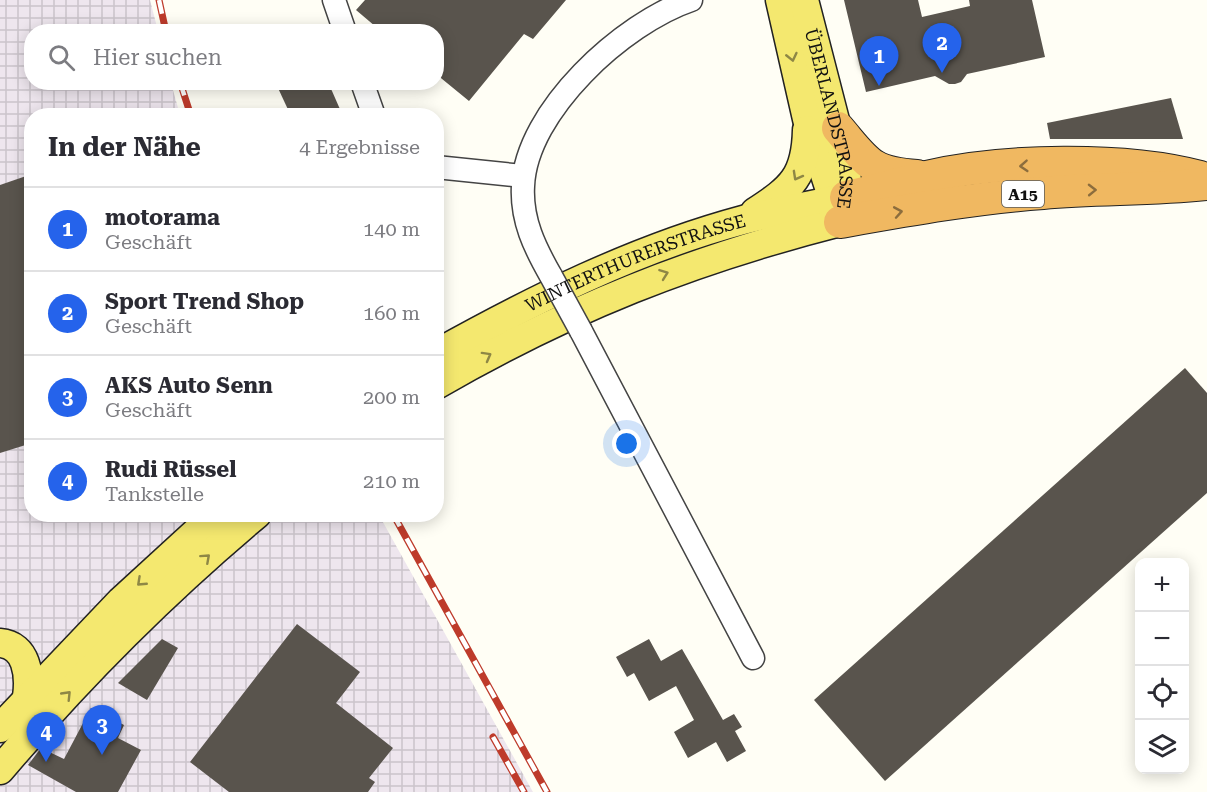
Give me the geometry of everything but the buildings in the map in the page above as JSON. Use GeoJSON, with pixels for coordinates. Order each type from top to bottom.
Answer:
{"type":"FeatureCollection","features":[{"type":"Feature","properties":{"kind":"highway"},"geometry":{"type":"LineString","coordinates":[[838,128],[863,158],[877,169],[896,175],[927,176]]}},
{"type":"Feature","properties":{"kind":"highway","name":"A15"},"geometry":{"type":"LineString","coordinates":[[840,207],[927,176],[999,167],[1144,165],[1207,178]]}},
{"type":"Feature","properties":{"kind":"highway","name":"A15"},"geometry":{"type":"LineString","coordinates":[[840,207],[1076,191],[1160,189],[1207,183]]}},
{"type":"Feature","properties":{"kind":"main road","name":"ÜBERLANDSTRASSE"},"geometry":{"type":"LineString","coordinates":[[780,0],[807,119],[840,207]]}},
{"type":"Feature","properties":{"kind":"main road","name":"ÜBERLANDSTRASSE"},"geometry":{"type":"LineString","coordinates":[[804,0],[846,162],[840,207]]}},
{"type":"Feature","properties":{"kind":"main road"},"geometry":{"type":"LineString","coordinates":[[743,220],[782,195],[795,181],[805,155],[807,119]]}},
{"type":"Feature","properties":{"kind":"main road","name":"WINTERTHURERSTRASSE"},"geometry":{"type":"LineString","coordinates":[[444,350],[510,314],[648,252],[743,220],[840,207]]}},
{"type":"Feature","properties":{"kind":"main road","name":"WINTERTHURERSTRASSE"},"geometry":{"type":"LineString","coordinates":[[444,381],[548,324],[660,276],[732,251],[840,207]]}},
{"type":"Feature","properties":{"kind":"main road"},"geometry":{"type":"LineString","coordinates":[[0,728],[27,697],[121,601],[207,522]]}},
{"type":"Feature","properties":{"kind":"main road"},"geometry":{"type":"LineString","coordinates":[[0,770],[45,717],[113,646],[247,522]]}},
{"type":"Feature","properties":{"kind":"main road"},"geometry":{"type":"LineString","coordinates":[[0,643],[15,648],[24,660],[29,678],[27,697]]}},
{"type":"Feature","properties":{"kind":"main road"},"geometry":{"type":"LineString","coordinates":[[0,709],[27,697]]}},
{"type":"Feature","properties":{"kind":"street"},"geometry":{"type":"LineString","coordinates":[[334,0],[342,24]]}},
{"type":"Feature","properties":{"kind":"street"},"geometry":{"type":"LineString","coordinates":[[691,0],[637,28],[613,46],[583,75],[540,128],[532,145],[523,176],[526,220],[551,276],[753,658]]}},
{"type":"Feature","properties":{"kind":"street"},"geometry":{"type":"LineString","coordinates":[[365,90],[371,108]]}},
{"type":"Feature","properties":{"kind":"street"},"geometry":{"type":"LineString","coordinates":[[444,168],[523,176]]}},
{"type":"Feature","properties":{"kind":"shaded area"},"geometry":{"type":"Polygon","coordinates":[[[0,0],[150,0],[156,24],[24,24],[24,90],[173,90],[178,108],[24,108],[24,522],[383,522],[533,792],[0,792],[0,0]]]}},
{"type":"Feature","properties":{"kind":"railway"},"geometry":{"type":"LineString","coordinates":[[159,0],[164,24]]}},
{"type":"Feature","properties":{"kind":"railway"},"geometry":{"type":"LineString","coordinates":[[183,90],[188,108]]}},
{"type":"Feature","properties":{"kind":"railway"},"geometry":{"type":"LineString","coordinates":[[397,522],[547,792]]}},
{"type":"Feature","properties":{"kind":"railway"},"geometry":{"type":"LineString","coordinates":[[493,737],[524,792]]}},
{"type":"Feature","properties":{"kind":"place","name":"Sport Trend Shop"},"geometry":{"type":"Point","coordinates":[942,73]}},
{"type":"Feature","properties":{"kind":"place","name":"motorama"},"geometry":{"type":"Point","coordinates":[879,86]}},
{"type":"Feature","properties":{"kind":"place","name":"AKS Auto Senn"},"geometry":{"type":"Point","coordinates":[102,755]}},
{"type":"Feature","properties":{"kind":"place","name":"Rudi Rüssel"},"geometry":{"type":"Point","coordinates":[46,762]}}]}
